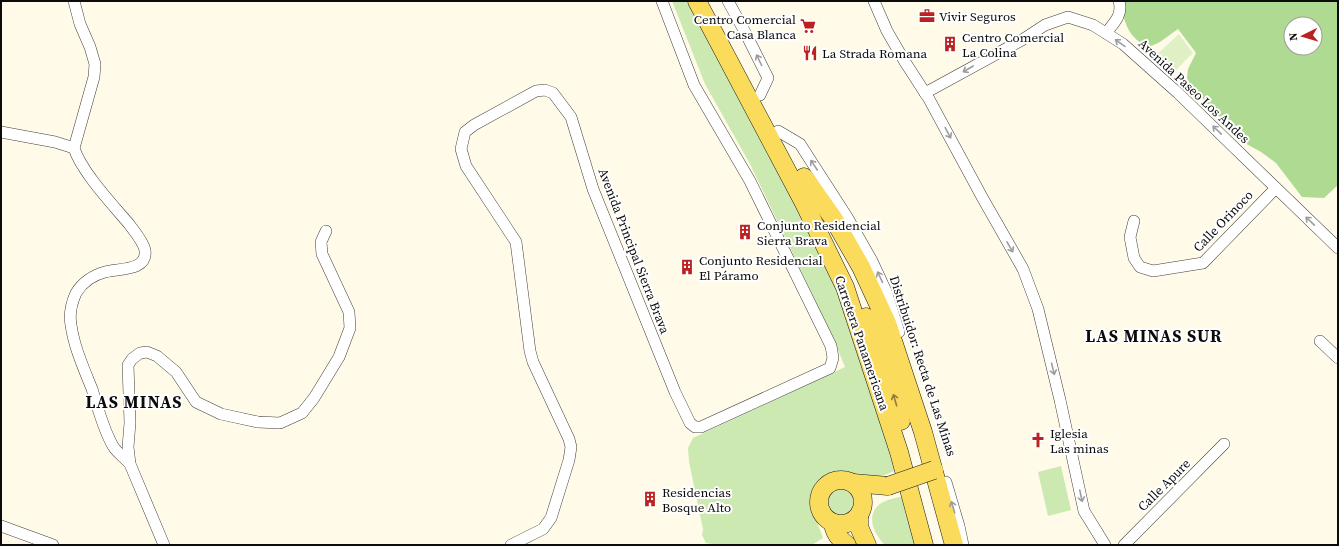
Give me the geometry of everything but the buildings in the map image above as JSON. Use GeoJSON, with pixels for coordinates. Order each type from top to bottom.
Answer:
{"type":"FeatureCollection","features":[{"type":"Feature","properties":{"kind":"main road","name":"Carretera Panamericana"},"geometry":{"type":"LineString","coordinates":[[697,1],[804,203],[845,287],[899,452],[924,545]]}},
{"type":"Feature","properties":{"kind":"main road","name":"Carretera Panamericana"},"geometry":{"type":"LineString","coordinates":[[710,1],[778,131],[804,177],[843,260],[876,341],[937,545]]}},
{"type":"Feature","properties":{"kind":"main road"},"geometry":{"type":"LineString","coordinates":[[804,177],[833,218],[861,267],[887,323],[923,432],[954,545]]}},
{"type":"Feature","properties":{"kind":"main road"},"geometry":{"type":"LineString","coordinates":[[888,486],[853,483],[840,479],[827,484],[822,489],[818,502],[823,515],[828,520],[840,524],[847,523],[854,520],[860,511],[888,486],[934,470]]}},
{"type":"Feature","properties":{"kind":"main road"},"geometry":{"type":"LineString","coordinates":[[853,483],[858,488],[863,500],[860,511],[859,527],[867,545]]}},
{"type":"Feature","properties":{"kind":"main road"},"geometry":{"type":"LineString","coordinates":[[834,523],[834,529],[839,538],[847,545]]}},
{"type":"Feature","properties":{"kind":"street"},"geometry":{"type":"LineString","coordinates":[[74,1],[80,24],[90,47],[95,64],[94,77],[74,148],[83,167],[135,232],[145,250],[141,263],[135,266],[105,272],[86,281],[77,292],[70,308],[71,325],[75,343],[104,424],[114,447],[130,464]]}},
{"type":"Feature","properties":{"kind":"street","name":"Avenida Principal Sierra Brava"},"geometry":{"type":"LineString","coordinates":[[511,545],[543,529],[551,518],[569,460],[571,447],[569,439],[533,362],[530,351],[516,242],[466,166],[461,149],[464,132],[474,125],[536,91],[545,90],[553,93],[571,117],[593,190],[675,392],[690,423],[695,427],[701,427],[830,368],[833,358],[831,346],[750,181],[694,85],[662,1]]}},
{"type":"Feature","properties":{"kind":"street"},"geometry":{"type":"LineString","coordinates":[[728,1],[768,78],[760,95]]}},
{"type":"Feature","properties":{"kind":"street"},"geometry":{"type":"LineString","coordinates":[[874,1],[887,31],[927,96],[1023,269],[1038,310],[1060,400],[1084,511],[1105,545]]}},
{"type":"Feature","properties":{"kind":"street"},"geometry":{"type":"LineString","coordinates":[[1106,33],[1115,23],[1119,15],[1121,8],[1119,1]]}},
{"type":"Feature","properties":{"kind":"street","name":"Avenida Paseo Los Andes"},"geometry":{"type":"LineString","coordinates":[[927,96],[975,65],[1022,40],[1045,25],[1068,17],[1093,25],[1123,44],[1178,92],[1338,248]]}},
{"type":"Feature","properties":{"kind":"street","name":"Distribuidor: Recta de Las Minas"},"geometry":{"type":"LineString","coordinates":[[778,131],[800,144],[830,189],[870,256],[886,291],[959,526],[963,545]]}},
{"type":"Feature","properties":{"kind":"street"},"geometry":{"type":"LineString","coordinates":[[1,132],[55,142],[74,148]]}},
{"type":"Feature","properties":{"kind":"street","name":"Calle Orinoco"},"geometry":{"type":"LineString","coordinates":[[1134,221],[1130,236],[1134,258],[1140,267],[1153,270],[1203,263],[1276,188]]}},
{"type":"Feature","properties":{"kind":"street"},"geometry":{"type":"LineString","coordinates":[[164,545],[130,464],[128,446],[130,423],[128,365],[132,359],[140,353],[147,352],[157,356],[176,372],[196,402],[221,414],[258,422],[280,423],[302,413],[314,398],[339,357],[350,328],[349,312],[322,254],[322,242],[326,231]]}},
{"type":"Feature","properties":{"kind":"street"},"geometry":{"type":"LineString","coordinates":[[1320,341],[1338,358]]}},
{"type":"Feature","properties":{"kind":"street","name":"Calle Apure"},"geometry":{"type":"LineString","coordinates":[[1124,545],[1224,444]]}},
{"type":"Feature","properties":{"kind":"street"},"geometry":{"type":"LineString","coordinates":[[1,526],[52,545]]}},
{"type":"Feature","properties":{"kind":"green space"},"geometry":{"type":"Polygon","coordinates":[[[672,1],[690,1],[846,304],[882,421],[894,471],[874,480],[847,474],[828,473],[815,494],[817,522],[823,538],[812,545],[717,545],[706,543],[702,535],[703,529],[689,462],[688,448],[693,438],[845,367],[830,331],[750,164],[705,84],[672,1]]]}},
{"type":"Feature","properties":{"kind":"green space"},"geometry":{"type":"Polygon","coordinates":[[[1119,1],[1338,1],[1338,185],[1324,198],[1302,197],[1276,163],[1261,152],[1243,142],[1202,98],[1193,91],[1187,78],[1188,69],[1196,53],[1178,29],[1160,42],[1149,47],[1141,43],[1131,34],[1119,1]]]}},
{"type":"Feature","properties":{"kind":"green space"},"geometry":{"type":"Polygon","coordinates":[[[1179,34],[1193,53],[1170,76],[1153,58],[1179,34]]]}},
{"type":"Feature","properties":{"kind":"green space"},"geometry":{"type":"Polygon","coordinates":[[[1061,466],[1071,510],[1048,516],[1038,472],[1061,466]]]}},
{"type":"Feature","properties":{"kind":"green space"},"geometry":{"type":"Polygon","coordinates":[[[842,486],[853,490],[857,501],[853,512],[842,516],[831,512],[827,501],[831,490],[842,486]]]}},
{"type":"Feature","properties":{"kind":"green space"},"geometry":{"type":"Polygon","coordinates":[[[904,496],[917,545],[885,545],[877,536],[875,531],[872,519],[873,514],[875,509],[883,502],[904,496]]]}},
{"type":"Feature","properties":{"kind":"place","name":"Vivir Seguros"},"geometry":{"type":"Point","coordinates":[927,16]}},
{"type":"Feature","properties":{"kind":"place","name":"Centro Comercial Casa Blanca"},"geometry":{"type":"Point","coordinates":[808,26]}},
{"type":"Feature","properties":{"kind":"place","name":"Centro Comercial La Colina"},"geometry":{"type":"Point","coordinates":[950,44]}},
{"type":"Feature","properties":{"kind":"place","name":"La Strada Romana"},"geometry":{"type":"Point","coordinates":[810,53]}},
{"type":"Feature","properties":{"kind":"place","name":"Conjunto Residencial Sierra Brava"},"geometry":{"type":"Point","coordinates":[745,232]}},
{"type":"Feature","properties":{"kind":"place","name":"Conjunto Residencial El Páramo"},"geometry":{"type":"Point","coordinates":[687,267]}},
{"type":"Feature","properties":{"kind":"place","name":"Iglesia Las minas"},"geometry":{"type":"Point","coordinates":[1038,440]}},
{"type":"Feature","properties":{"kind":"place","name":"Residencias Bosque Alto"},"geometry":{"type":"Point","coordinates":[650,499]}},
{"type":"Feature","properties":{"kind":"district","name":"LAS MINAS SUR"},"geometry":{"type":"Point","coordinates":[1154,336]}},
{"type":"Feature","properties":{"kind":"district","name":"LAS MINAS"},"geometry":{"type":"Point","coordinates":[134,402]}}]}
